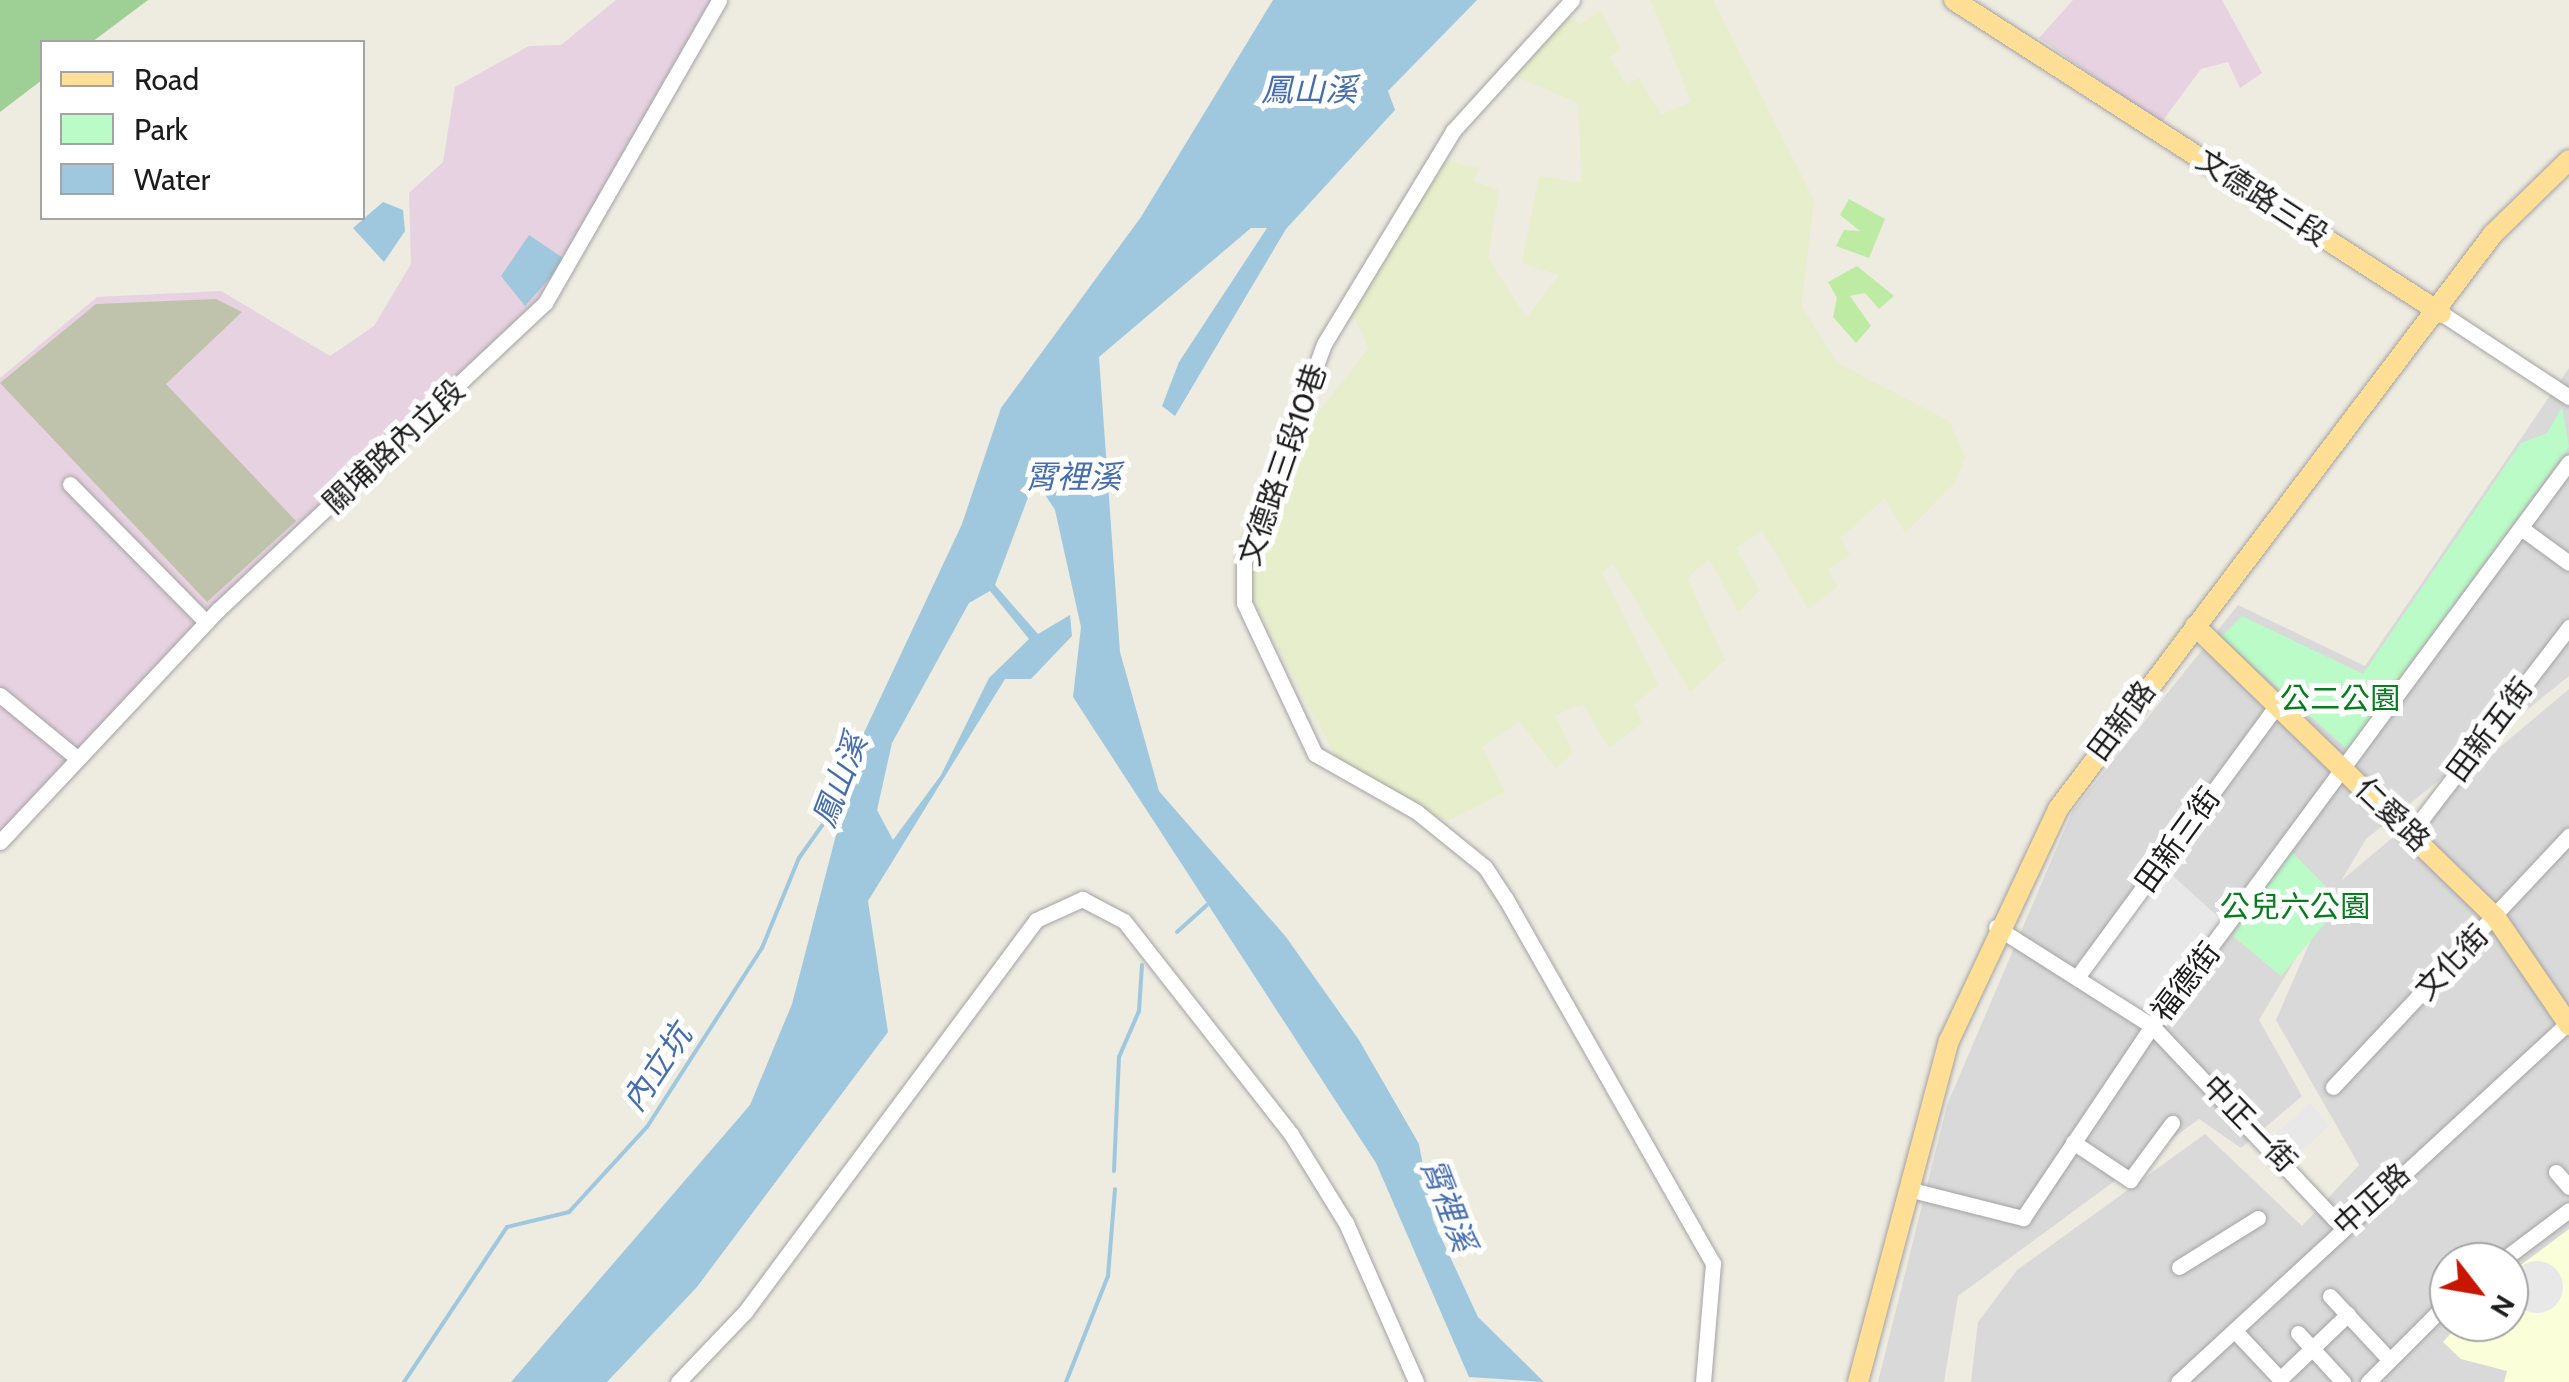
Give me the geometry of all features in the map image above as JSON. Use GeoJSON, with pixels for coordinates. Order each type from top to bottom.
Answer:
{"type":"FeatureCollection","features":[{"type":"Feature","properties":{"kind":"main road","name":"文德路三段"},"geometry":{"type":"LineString","coordinates":[[1954,0],[2441,313]]}},
{"type":"Feature","properties":{"kind":"main road","name":"田新路"},"geometry":{"type":"LineString","coordinates":[[1858,1382],[1950,1041],[1996,928],[2074,786],[2194,626],[2441,313],[2492,234],[2566,167]]}},
{"type":"Feature","properties":{"kind":"main road","name":"仁愛路"},"geometry":{"type":"LineString","coordinates":[[2194,626],[2496,918],[2569,1023]]}},
{"type":"Feature","properties":{"kind":"street","name":"關埔路內立段"},"geometry":{"type":"LineString","coordinates":[[0,842],[206,622],[545,302],[719,0]]}},
{"type":"Feature","properties":{"kind":"street","name":"文德路三段10巷"},"geometry":{"type":"LineString","coordinates":[[1572,0],[1452,131],[1324,344],[1244,561],[1244,603],[1315,754],[1432,823],[1486,867],[1506,898],[1713,1263],[1703,1382]]}},
{"type":"Feature","properties":{"kind":"street","name":"文德路三段"},"geometry":{"type":"LineString","coordinates":[[2441,313],[2569,397]]}},
{"type":"Feature","properties":{"kind":"street","name":"福德街"},"geometry":{"type":"LineString","coordinates":[[1908,1189],[2022,1218],[2152,1026],[2348,771],[2569,462]]}},
{"type":"Feature","properties":{"kind":"street"},"geometry":{"type":"LineString","coordinates":[[70,484],[206,622]]}},
{"type":"Feature","properties":{"kind":"street"},"geometry":{"type":"LineString","coordinates":[[2521,528],[2569,563]]}},
{"type":"Feature","properties":{"kind":"street","name":"田新五街"},"geometry":{"type":"LineString","coordinates":[[2411,833],[2569,628]]}},
{"type":"Feature","properties":{"kind":"street"},"geometry":{"type":"LineString","coordinates":[[0,695],[77,758]]}},
{"type":"Feature","properties":{"kind":"street","name":"田新三街"},"geometry":{"type":"LineString","coordinates":[[2078,976],[2278,704]]}},
{"type":"Feature","properties":{"kind":"street","name":"文化街"},"geometry":{"type":"LineString","coordinates":[[2332,1087],[2496,918],[2569,836]]}},
{"type":"Feature","properties":{"kind":"street"},"geometry":{"type":"LineString","coordinates":[[678,1382],[745,1312],[1036,920],[1082,899],[1124,921],[1291,1134],[1346,1224],[1416,1382]]}},
{"type":"Feature","properties":{"kind":"street","name":"中正一街"},"geometry":{"type":"LineString","coordinates":[[1996,928],[2152,1026],[2342,1226]]}},
{"type":"Feature","properties":{"kind":"street","name":"中正路"},"geometry":{"type":"LineString","coordinates":[[2178,1382],[2342,1226],[2569,1023]]}},
{"type":"Feature","properties":{"kind":"street"},"geometry":{"type":"LineString","coordinates":[[2073,1142],[2130,1180],[2172,1122]]}},
{"type":"Feature","properties":{"kind":"street"},"geometry":{"type":"LineString","coordinates":[[2556,1172],[2569,1187]]}},
{"type":"Feature","properties":{"kind":"street"},"geometry":{"type":"LineString","coordinates":[[2527,1242],[2569,1210]]}},
{"type":"Feature","properties":{"kind":"street"},"geometry":{"type":"LineString","coordinates":[[2179,1267],[2258,1218]]}},
{"type":"Feature","properties":{"kind":"street"},"geometry":{"type":"LineString","coordinates":[[2330,1296],[2389,1359]]}},
{"type":"Feature","properties":{"kind":"street"},"geometry":{"type":"LineString","coordinates":[[2235,1330],[2280,1379],[2348,1314]]}},
{"type":"Feature","properties":{"kind":"street"},"geometry":{"type":"LineString","coordinates":[[2368,1382],[2429,1320]]}},
{"type":"Feature","properties":{"kind":"street"},"geometry":{"type":"LineString","coordinates":[[2298,1332],[2343,1382]]}},
{"type":"Feature","properties":{"kind":"shaded area"},"geometry":{"type":"Polygon","coordinates":[[[616,0],[713,0],[538,303],[98,728],[0,840],[0,378],[97,297],[221,291],[330,356],[374,326],[411,264],[409,193],[443,162],[455,87],[529,46],[561,45],[616,0]]]}},
{"type":"Feature","properties":{"kind":"shaded area"},"geometry":{"type":"Polygon","coordinates":[[[1651,0],[1713,0],[1814,200],[1801,305],[1837,363],[1949,421],[1965,457],[1954,483],[1905,533],[1885,498],[1840,538],[1850,555],[1828,570],[1838,586],[1808,609],[1762,530],[1736,548],[1759,591],[1738,612],[1709,559],[1687,578],[1725,660],[1690,692],[1613,563],[1602,573],[1658,685],[1634,704],[1642,723],[1609,748],[1583,704],[1555,715],[1573,753],[1556,768],[1519,721],[1482,747],[1505,792],[1448,821],[1342,769],[1252,598],[1250,560],[1295,442],[1369,348],[1350,309],[1444,160],[1479,168],[1473,181],[1499,190],[1488,257],[1526,318],[1559,275],[1522,263],[1539,176],[1582,183],[1578,103],[1512,75],[1570,16],[1579,25],[1600,11],[1621,48],[1610,58],[1626,85],[1639,78],[1661,115],[1691,102],[1651,0]]]}},
{"type":"Feature","properties":{"kind":"shaded area"},"geometry":{"type":"Polygon","coordinates":[[[2073,0],[2222,0],[2262,73],[2240,88],[2228,62],[2201,69],[2161,123],[2039,38],[2073,0]]]}},
{"type":"Feature","properties":{"kind":"shaded area"},"geometry":{"type":"Polygon","coordinates":[[[216,299],[242,312],[166,384],[296,521],[207,602],[0,383],[96,304],[216,299]]]}},
{"type":"Feature","properties":{"kind":"shaded area"},"geometry":{"type":"Polygon","coordinates":[[[2569,368],[2569,676],[2366,839],[2341,881],[2569,689],[2569,1382],[1971,1382],[1978,1322],[2017,1270],[2205,1134],[2302,1226],[2359,1165],[2276,1020],[2322,914],[2259,1020],[2302,1096],[2241,1148],[2199,1119],[1958,1296],[1944,1382],[1878,1382],[1947,1105],[2072,812],[2238,605],[2365,666],[2569,368]]]}},
{"type":"Feature","properties":{"kind":"shaded area"},"geometry":{"type":"Polygon","coordinates":[[[2163,867],[2225,923],[2138,1021],[2075,964],[2163,867]]]}},
{"type":"Feature","properties":{"kind":"shaded area"},"geometry":{"type":"Polygon","coordinates":[[[2310,1103],[2330,1125],[2294,1158],[2274,1136],[2310,1103]]]}},
{"type":"Feature","properties":{"kind":"shaded area"},"geometry":{"type":"Polygon","coordinates":[[[2569,1229],[2569,1382],[2504,1382],[2507,1371],[2461,1359],[2443,1342],[2529,1342],[2529,1259],[2569,1229]]]}},
{"type":"Feature","properties":{"kind":"shaded area"},"geometry":{"type":"Polygon","coordinates":[[[2529,1263],[2547,1263],[2561,1277],[2561,1297],[2555,1305],[2547,1311],[2529,1311],[2529,1263]]]}},
{"type":"Feature","properties":{"kind":"green space"},"geometry":{"type":"Polygon","coordinates":[[[0,0],[148,0],[95,40],[40,40],[40,82],[0,112],[0,0]]]}},
{"type":"Feature","properties":{"kind":"green space"},"geometry":{"type":"Polygon","coordinates":[[[1849,199],[1885,219],[1869,258],[1836,246],[1844,230],[1860,231],[1840,215],[1849,199]]]}},
{"type":"Feature","properties":{"kind":"green space"},"geometry":{"type":"Polygon","coordinates":[[[1857,266],[1894,296],[1879,309],[1865,293],[1850,296],[1871,326],[1856,343],[1833,317],[1837,298],[1828,282],[1857,266]]]}},
{"type":"Feature","properties":{"kind":"green space","name":"公二公園"},"geometry":{"type":"Polygon","coordinates":[[[2562,407],[2569,447],[2347,749],[2221,637],[2242,616],[2363,674],[2521,443],[2547,433],[2562,407]]]}},
{"type":"Feature","properties":{"kind":"green space","name":"公兒六公園"},"geometry":{"type":"Polygon","coordinates":[[[2292,852],[2342,903],[2281,976],[2233,936],[2292,852]]]}},
{"type":"Feature","properties":{"kind":"water","name":"鳳山溪"},"geometry":{"type":"Polygon","coordinates":[[[1273,0],[1477,0],[1388,91],[1395,110],[1286,229],[1175,416],[1162,406],[1179,362],[1267,228],[1251,228],[1099,357],[1120,652],[1159,791],[1286,937],[1359,1040],[1419,1144],[1433,1220],[1478,1317],[1544,1382],[1469,1377],[1376,1163],[1073,697],[1081,627],[1055,510],[1035,479],[995,585],[1038,634],[1070,615],[1072,636],[1031,679],[1005,679],[868,901],[888,1032],[697,1287],[607,1382],[511,1382],[750,1105],[792,1004],[861,739],[962,524],[1001,408],[1141,217],[1273,0]],[[990,591],[969,603],[892,743],[877,810],[893,840],[941,775],[989,678],[1029,639],[990,591]]]}},
{"type":"Feature","properties":{"kind":"water"},"geometry":{"type":"Polygon","coordinates":[[[383,202],[403,210],[405,231],[384,262],[353,228],[383,202]]]}},
{"type":"Feature","properties":{"kind":"water"},"geometry":{"type":"Polygon","coordinates":[[[529,235],[566,260],[525,306],[501,276],[529,235]]]}},
{"type":"Feature","properties":{"kind":"waterway","name":"內立坑"},"geometry":{"type":"LineString","coordinates":[[404,1382],[507,1227],[569,1212],[647,1127],[762,948],[799,858],[845,793]]}},
{"type":"Feature","properties":{"kind":"waterway"},"geometry":{"type":"LineString","coordinates":[[1177,932],[1207,905]]}},
{"type":"Feature","properties":{"kind":"waterway"},"geometry":{"type":"LineString","coordinates":[[1114,1171],[1119,1057],[1139,1011],[1142,965]]}},
{"type":"Feature","properties":{"kind":"waterway"},"geometry":{"type":"LineString","coordinates":[[1066,1382],[1108,1276],[1115,1189]]}},
{"type":"Feature","properties":{"kind":"water label","name":"霄裡溪"},"geometry":{"type":"Point","coordinates":[1073,477]}},
{"type":"Feature","properties":{"kind":"water label","name":"霄裡溪"},"geometry":{"type":"Point","coordinates":[1448,1205]}}]}
